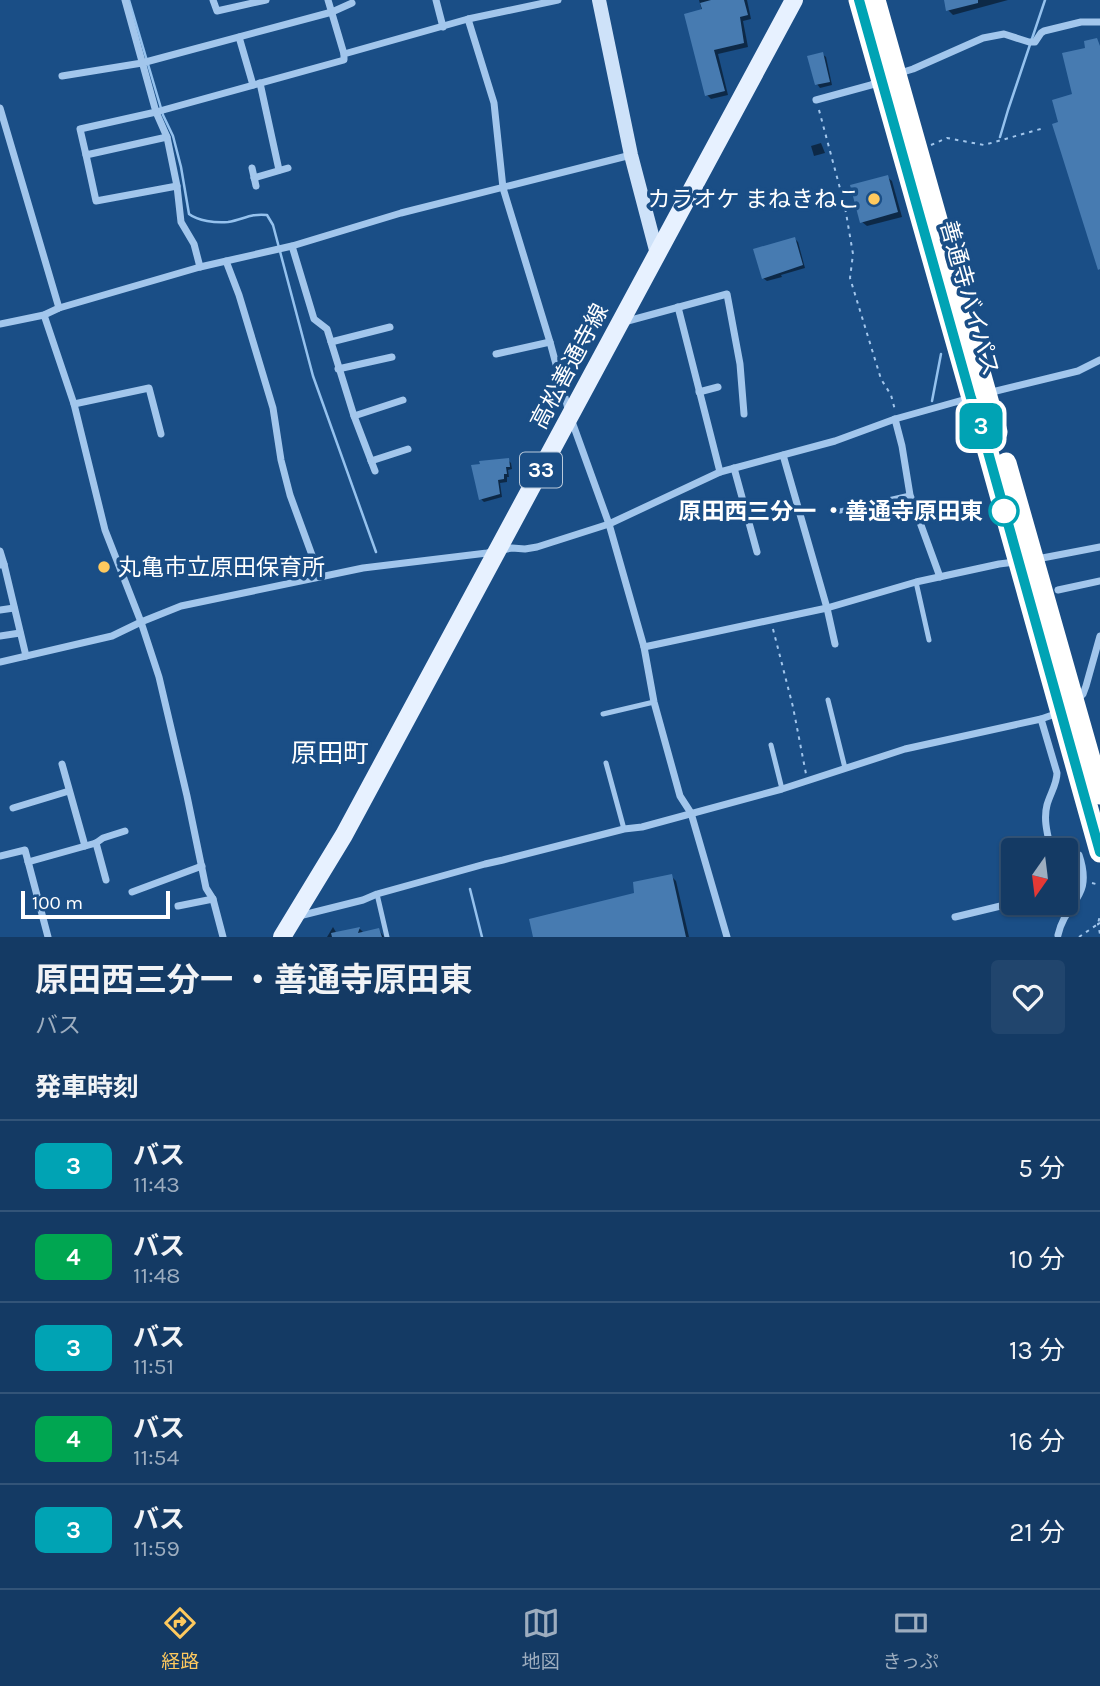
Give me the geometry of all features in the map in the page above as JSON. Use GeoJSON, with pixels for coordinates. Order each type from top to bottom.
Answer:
{"type":"FeatureCollection","features":[{"type":"Feature","properties":{"kind":"highway","name":"善通寺バイパス"},"geometry":{"type":"LineString","coordinates":[[859,0],[889,77],[979,395],[1025,561],[1058,711],[1100,852]]}},
{"type":"Feature","properties":{"kind":"highway","name":"善通寺バイパス"},"geometry":{"type":"LineString","coordinates":[[875,0],[889,77]]}},
{"type":"Feature","properties":{"kind":"highway","name":"善通寺バイパス"},"geometry":{"type":"LineString","coordinates":[[1058,711],[1100,794]]}},
{"type":"Feature","properties":{"kind":"main road","name":"高松善通寺線"},"geometry":{"type":"LineString","coordinates":[[282,937],[344,835],[794,0]]}},
{"type":"Feature","properties":{"kind":"street"},"geometry":{"type":"LineString","coordinates":[[125,0],[156,112],[167,136],[181,222],[194,244],[200,267]]}},
{"type":"Feature","properties":{"kind":"street"},"geometry":{"type":"LineString","coordinates":[[214,0],[216,11],[266,0]]}},
{"type":"Feature","properties":{"kind":"street"},"geometry":{"type":"LineString","coordinates":[[177,186],[96,201],[80,129],[156,112],[344,60],[328,0]]}},
{"type":"Feature","properties":{"kind":"street"},"geometry":{"type":"LineString","coordinates":[[436,0],[443,27]]}},
{"type":"Feature","properties":{"kind":"street"},"geometry":{"type":"LineString","coordinates":[[344,54],[468,19],[558,0]]}},
{"type":"Feature","properties":{"kind":"street"},"geometry":{"type":"LineString","coordinates":[[599,0],[631,155],[657,254]]}},
{"type":"Feature","properties":{"kind":"street"},"geometry":{"type":"LineString","coordinates":[[62,76],[142,63],[332,12],[352,3]]}},
{"type":"Feature","properties":{"kind":"street"},"geometry":{"type":"LineString","coordinates":[[468,19],[494,103],[503,188],[570,416],[609,524],[644,647],[654,702],[680,796],[691,813],[727,937]]}},
{"type":"Feature","properties":{"kind":"street"},"geometry":{"type":"LineString","coordinates":[[816,100],[871,85],[983,38],[1004,34],[1032,42],[1044,31],[1081,22],[1100,22]]}},
{"type":"Feature","properties":{"kind":"street"},"geometry":{"type":"LineString","coordinates":[[239,37],[256,84],[279,170]]}},
{"type":"Feature","properties":{"kind":"street"},"geometry":{"type":"LineString","coordinates":[[0,108],[59,308]]}},
{"type":"Feature","properties":{"kind":"street"},"geometry":{"type":"LineString","coordinates":[[86,155],[167,136]]}},
{"type":"Feature","properties":{"kind":"street"},"geometry":{"type":"LineString","coordinates":[[0,324],[44,315],[59,308],[200,267],[292,246],[401,214],[631,155]]}},
{"type":"Feature","properties":{"kind":"street"},"geometry":{"type":"LineString","coordinates":[[251,168],[255,182],[288,168]]}},
{"type":"Feature","properties":{"kind":"street"},"geometry":{"type":"LineString","coordinates":[[292,246],[314,319],[327,330],[338,369],[375,471]]}},
{"type":"Feature","properties":{"kind":"street"},"geometry":{"type":"LineString","coordinates":[[226,261],[273,408],[281,460],[290,495],[320,577]]}},
{"type":"Feature","properties":{"kind":"street"},"geometry":{"type":"LineString","coordinates":[[620,323],[727,294],[740,363],[744,414]]}},
{"type":"Feature","properties":{"kind":"street"},"geometry":{"type":"LineString","coordinates":[[678,307],[720,472]]}},
{"type":"Feature","properties":{"kind":"street"},"geometry":{"type":"LineString","coordinates":[[44,315],[74,404],[105,530],[159,677],[206,888],[213,899],[223,937]]}},
{"type":"Feature","properties":{"kind":"street"},"geometry":{"type":"LineString","coordinates":[[331,342],[390,327]]}},
{"type":"Feature","properties":{"kind":"street"},"geometry":{"type":"LineString","coordinates":[[496,354],[550,342]]}},
{"type":"Feature","properties":{"kind":"street"},"geometry":{"type":"LineString","coordinates":[[338,369],[392,356]]}},
{"type":"Feature","properties":{"kind":"street"},"geometry":{"type":"LineString","coordinates":[[0,662],[112,635],[181,606],[363,568],[537,547],[609,524],[720,472],[835,441],[896,418],[1078,371],[1100,360]]}},
{"type":"Feature","properties":{"kind":"street"},"geometry":{"type":"LineString","coordinates":[[699,392],[718,387]]}},
{"type":"Feature","properties":{"kind":"street"},"geometry":{"type":"LineString","coordinates":[[74,404],[149,388],[161,434]]}},
{"type":"Feature","properties":{"kind":"street"},"geometry":{"type":"LineString","coordinates":[[354,416],[403,400]]}},
{"type":"Feature","properties":{"kind":"street"},"geometry":{"type":"LineString","coordinates":[[896,418],[910,495],[940,577]]}},
{"type":"Feature","properties":{"kind":"street"},"geometry":{"type":"LineString","coordinates":[[371,461],[408,449]]}},
{"type":"Feature","properties":{"kind":"street"},"geometry":{"type":"LineString","coordinates":[[783,455],[835,644]]}},
{"type":"Feature","properties":{"kind":"street"},"geometry":{"type":"LineString","coordinates":[[734,468],[757,552]]}},
{"type":"Feature","properties":{"kind":"street"},"geometry":{"type":"LineString","coordinates":[[644,647],[827,608],[916,582],[999,564],[1048,558],[1100,547]]}},
{"type":"Feature","properties":{"kind":"street"},"geometry":{"type":"LineString","coordinates":[[0,551],[26,656]]}},
{"type":"Feature","properties":{"kind":"street"},"geometry":{"type":"LineString","coordinates":[[1058,590],[1100,581]]}},
{"type":"Feature","properties":{"kind":"street"},"geometry":{"type":"LineString","coordinates":[[0,610],[14,608]]}},
{"type":"Feature","properties":{"kind":"street"},"geometry":{"type":"LineString","coordinates":[[0,636],[20,633]]}},
{"type":"Feature","properties":{"kind":"street"},"geometry":{"type":"LineString","coordinates":[[295,917],[485,864],[624,829],[642,827],[782,789],[905,748],[1058,711],[1083,694],[1100,636]]}},
{"type":"Feature","properties":{"kind":"street"},"geometry":{"type":"LineString","coordinates":[[1049,838],[1045,813],[1057,779],[1058,711]]}},
{"type":"Feature","properties":{"kind":"street"},"geometry":{"type":"LineString","coordinates":[[62,764],[85,846]]}},
{"type":"Feature","properties":{"kind":"street"},"geometry":{"type":"LineString","coordinates":[[13,808],[69,791]]}},
{"type":"Feature","properties":{"kind":"street"},"geometry":{"type":"LineString","coordinates":[[28,862],[96,843],[125,831]]}},
{"type":"Feature","properties":{"kind":"street"},"geometry":{"type":"LineString","coordinates":[[96,843],[106,880]]}},
{"type":"Feature","properties":{"kind":"street"},"geometry":{"type":"LineString","coordinates":[[0,856],[24,850],[48,937]]}},
{"type":"Feature","properties":{"kind":"street"},"geometry":{"type":"LineString","coordinates":[[1078,855],[1084,868],[1084,881],[1078,897]]}},
{"type":"Feature","properties":{"kind":"street"},"geometry":{"type":"LineString","coordinates":[[132,892],[202,866]]}},
{"type":"Feature","properties":{"kind":"street"},"geometry":{"type":"LineString","coordinates":[[178,906],[213,899]]}},
{"type":"Feature","properties":{"kind":"street"},"geometry":{"type":"LineString","coordinates":[[955,917],[1001,906]]}},
{"type":"Feature","properties":{"kind":"street"},"geometry":{"type":"LineString","coordinates":[[1058,935],[1067,915]]}},
{"type":"Feature","properties":{"kind":"lane"},"geometry":{"type":"LineString","coordinates":[[840,511],[910,495]]}},
{"type":"Feature","properties":{"kind":"lane"},"geometry":{"type":"LineString","coordinates":[[916,582],[929,640]]}},
{"type":"Feature","properties":{"kind":"lane"},"geometry":{"type":"LineString","coordinates":[[828,700],[845,768]]}},
{"type":"Feature","properties":{"kind":"lane"},"geometry":{"type":"LineString","coordinates":[[603,714],[654,702]]}},
{"type":"Feature","properties":{"kind":"lane"},"geometry":{"type":"LineString","coordinates":[[771,745],[782,789]]}},
{"type":"Feature","properties":{"kind":"lane"},"geometry":{"type":"LineString","coordinates":[[606,763],[624,829]]}},
{"type":"Feature","properties":{"kind":"lane"},"geometry":{"type":"LineString","coordinates":[[377,894],[387,937]]}},
{"type":"Feature","properties":{"kind":"path"},"geometry":{"type":"LineString","coordinates":[[816,100],[845,207],[853,254],[850,278],[881,379],[891,395],[896,418]]}},
{"type":"Feature","properties":{"kind":"path"},"geometry":{"type":"LineString","coordinates":[[927,147],[947,138],[984,145],[1044,128]]}},
{"type":"Feature","properties":{"kind":"path"},"geometry":{"type":"LineString","coordinates":[[771,621],[793,707],[807,781]]}},
{"type":"Feature","properties":{"kind":"path"},"geometry":{"type":"LineString","coordinates":[[1100,915],[1100,934]]}},
{"type":"Feature","properties":{"kind":"path"},"geometry":{"type":"LineString","coordinates":[[1079,937],[1099,923]]}},
{"type":"Feature","properties":{"kind":"building"},"geometry":{"type":"Polygon","coordinates":[[[711,0],[744,0],[748,15],[740,17],[744,43],[714,50],[725,91],[705,96],[684,14],[702,9],[700,3],[711,0]]]}},
{"type":"Feature","properties":{"kind":"building"},"geometry":{"type":"Polygon","coordinates":[[[944,0],[978,0],[978,3],[946,11],[944,0]]]}},
{"type":"Feature","properties":{"kind":"building"},"geometry":{"type":"Polygon","coordinates":[[[1097,38],[1100,46],[1098,270],[1052,124],[1058,122],[1052,100],[1072,94],[1062,53],[1085,48],[1084,41],[1097,38]]]}},
{"type":"Feature","properties":{"kind":"building"},"geometry":{"type":"Polygon","coordinates":[[[823,52],[830,82],[815,85],[807,56],[823,52]]]}},
{"type":"Feature","properties":{"kind":"building","name":"カラオケ まねきねこ"},"geometry":{"type":"Polygon","coordinates":[[[888,175],[898,212],[860,223],[850,185],[888,175]]]}},
{"type":"Feature","properties":{"kind":"building"},"geometry":{"type":"Polygon","coordinates":[[[795,237],[803,265],[762,279],[753,249],[795,237]]]}},
{"type":"Feature","properties":{"kind":"building"},"geometry":{"type":"Polygon","coordinates":[[[509,458],[510,467],[506,467],[507,474],[504,474],[504,479],[498,480],[500,494],[479,500],[471,465],[480,464],[479,461],[509,458]]]}},
{"type":"Feature","properties":{"kind":"building"},"geometry":{"type":"Polygon","coordinates":[[[672,874],[686,937],[533,937],[529,919],[634,893],[633,882],[672,874]]]}},
{"type":"Feature","properties":{"kind":"building"},"geometry":{"type":"Polygon","coordinates":[[[360,927],[358,933],[379,928],[382,937],[332,937],[331,933],[360,927]]]}},
{"type":"Feature","properties":{"kind":"waterway"},"geometry":{"type":"LineString","coordinates":[[129,0],[163,115],[173,136],[189,214],[212,222],[267,215],[273,225],[313,376],[376,552]]}},
{"type":"Feature","properties":{"kind":"waterway"},"geometry":{"type":"LineString","coordinates":[[1000,137],[1045,0]]}},
{"type":"Feature","properties":{"kind":"waterway"},"geometry":{"type":"LineString","coordinates":[[932,401],[941,354]]}},
{"type":"Feature","properties":{"kind":"waterway"},"geometry":{"type":"LineString","coordinates":[[470,889],[482,937]]}},
{"type":"Feature","properties":{"kind":"bus line","name":"3"},"geometry":{"type":"LineString","coordinates":[[859,0],[1100,852]]}},
{"type":"Feature","properties":{"kind":"place","name":"カラオケ まねきねこ"},"geometry":{"type":"Point","coordinates":[874,199]}},
{"type":"Feature","properties":{"kind":"place","name":"原田西三分一 ・善通寺原田東"},"geometry":{"type":"Point","coordinates":[1004,511]}},
{"type":"Feature","properties":{"kind":"place","name":"丸亀市立原田保育所"},"geometry":{"type":"Point","coordinates":[104,567]}},
{"type":"Feature","properties":{"kind":"district","name":"原田町"},"geometry":{"type":"Point","coordinates":[330,753]}}]}
